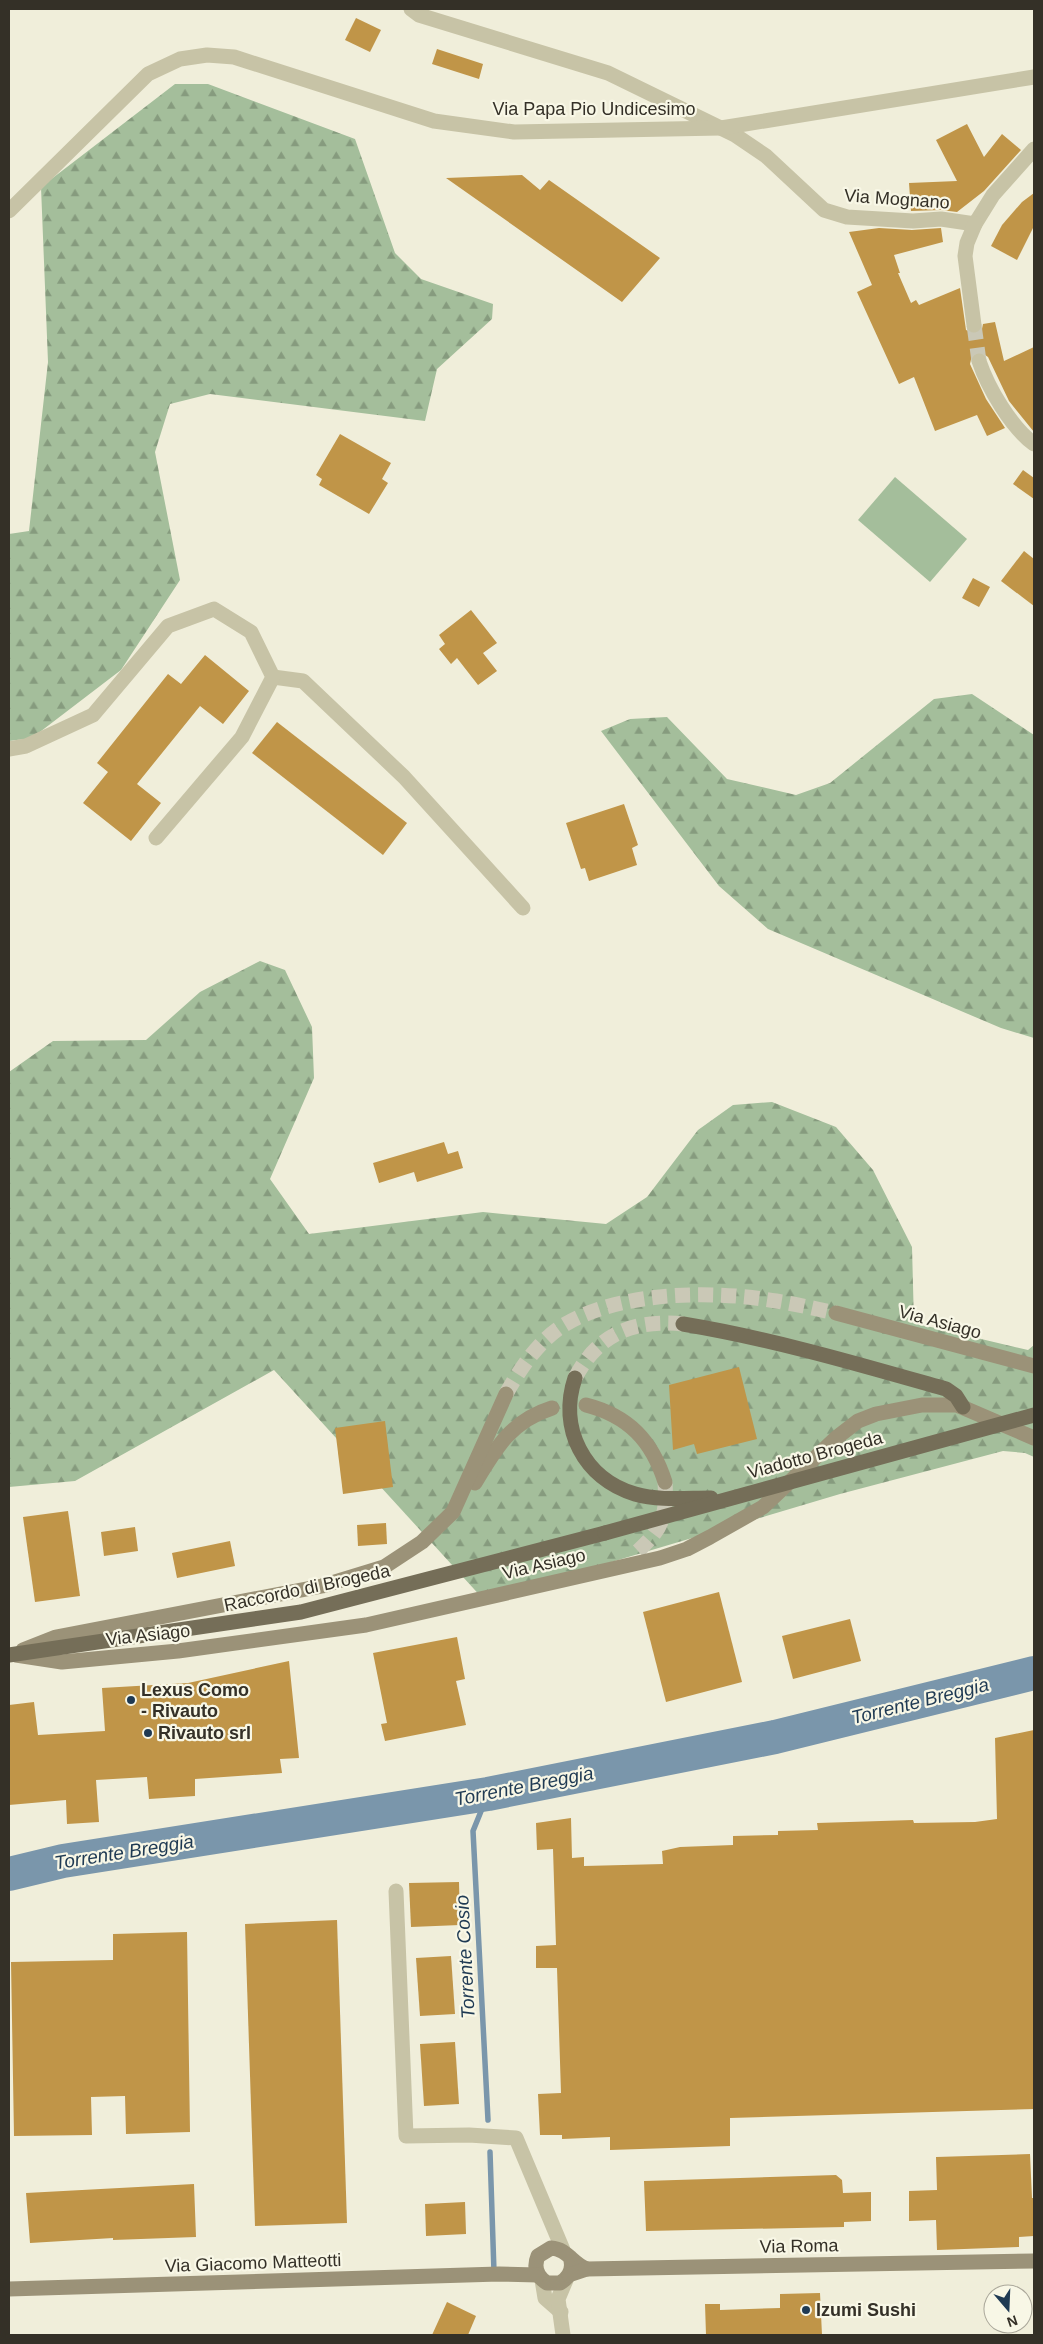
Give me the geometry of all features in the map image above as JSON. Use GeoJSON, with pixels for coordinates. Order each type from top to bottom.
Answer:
{"type":"FeatureCollection","features":[{"type":"Feature","properties":{"kind":"main road"},"geometry":{"type":"LineString","coordinates":[[683,1324],[767,1339],[946,1389],[956,1396],[963,1407]]}},
{"type":"Feature","properties":{"kind":"main road"},"geometry":{"type":"LineString","coordinates":[[575,1378],[571,1388],[569,1410],[574,1438],[588,1464],[608,1481],[636,1494],[654,1498],[730,1497]]}},
{"type":"Feature","properties":{"kind":"main road","name":"Viadotto Brogeda"},"geometry":{"type":"LineString","coordinates":[[605,1533],[730,1497],[1034,1415]]}},
{"type":"Feature","properties":{"kind":"main road","name":"Raccordo di Brogeda"},"geometry":{"type":"LineString","coordinates":[[10,1655],[301,1612],[605,1533]]}},
{"type":"Feature","properties":{"kind":"street","name":"Via Mognano"},"geometry":{"type":"LineString","coordinates":[[411,9],[419,15],[608,74],[722,128],[766,156],[824,210],[847,217],[913,221],[941,218],[975,224]]}},
{"type":"Feature","properties":{"kind":"street","name":"Via Papa Pio Undicesimo"},"geometry":{"type":"LineString","coordinates":[[9,211],[148,74],[180,59],[207,55],[234,57],[434,121],[514,132],[722,128],[1034,77]]}},
{"type":"Feature","properties":{"kind":"street"},"geometry":{"type":"LineString","coordinates":[[974,325],[965,256],[967,243],[975,224],[993,195],[1034,149]]}},
{"type":"Feature","properties":{"kind":"street"},"geometry":{"type":"LineString","coordinates":[[979,361],[985,378],[1006,412],[1034,444]]}},
{"type":"Feature","properties":{"kind":"street"},"geometry":{"type":"LineString","coordinates":[[9,749],[26,746],[93,716],[168,626],[214,609],[251,632],[273,677]]}},
{"type":"Feature","properties":{"kind":"street"},"geometry":{"type":"LineString","coordinates":[[156,838],[242,737],[273,677]]}},
{"type":"Feature","properties":{"kind":"street"},"geometry":{"type":"LineString","coordinates":[[273,677],[303,680],[404,777],[524,908]]}},
{"type":"Feature","properties":{"kind":"street","name":"Via Asiago"},"geometry":{"type":"LineString","coordinates":[[836,1314],[1034,1366]]}},
{"type":"Feature","properties":{"kind":"street","name":"Via Asiago"},"geometry":{"type":"LineString","coordinates":[[10,1655],[56,1637],[283,1594],[360,1575],[384,1566],[406,1554],[422,1542],[453,1512],[506,1394]]}},
{"type":"Feature","properties":{"kind":"street","name":"Via Asiago"},"geometry":{"type":"LineString","coordinates":[[10,1655],[62,1662],[178,1651],[366,1625],[660,1558],[678,1552],[739,1522],[763,1507],[836,1438],[858,1421],[893,1409],[922,1404],[957,1405],[1034,1438]]}},
{"type":"Feature","properties":{"kind":"street"},"geometry":{"type":"LineString","coordinates":[[586,1405],[616,1415],[634,1429],[659,1462],[665,1482]]}},
{"type":"Feature","properties":{"kind":"street"},"geometry":{"type":"LineString","coordinates":[[453,1512],[469,1493],[513,1428],[531,1416],[552,1408]]}},
{"type":"Feature","properties":{"kind":"street"},"geometry":{"type":"LineString","coordinates":[[605,1569],[638,1550]]}},
{"type":"Feature","properties":{"kind":"street"},"geometry":{"type":"LineString","coordinates":[[396,1891],[406,2136],[469,2135],[516,2138],[572,2267],[558,2299],[563,2335]]}},
{"type":"Feature","properties":{"kind":"street"},"geometry":{"type":"LineString","coordinates":[[499,2274],[512,2271],[551,2248],[566,2254],[577,2266],[587,2269]]}},
{"type":"Feature","properties":{"kind":"street"},"geometry":{"type":"LineString","coordinates":[[538,2256],[535,2266],[545,2298],[561,2312]]}},
{"type":"Feature","properties":{"kind":"street","name":"Via Roma"},"geometry":{"type":"LineString","coordinates":[[567,2278],[587,2269],[1034,2261]]}},
{"type":"Feature","properties":{"kind":"street","name":"Via Roma"},"geometry":{"type":"LineString","coordinates":[[1012,2262],[1034,2265]]}},
{"type":"Feature","properties":{"kind":"street"},"geometry":{"type":"LineString","coordinates":[[499,2274],[540,2278],[553,2284],[567,2278]]}},
{"type":"Feature","properties":{"kind":"street","name":"Via Giacomo Matteotti"},"geometry":{"type":"LineString","coordinates":[[9,2289],[499,2274]]}},
{"type":"Feature","properties":{"kind":"green space"},"geometry":{"type":"Polygon","coordinates":[[[175,84],[208,84],[355,139],[395,253],[421,279],[493,304],[492,319],[437,369],[425,421],[210,394],[170,404],[155,452],[180,580],[121,670],[32,738],[9,741],[9,534],[29,531],[48,362],[41,187],[175,84]]]}},
{"type":"Feature","properties":{"kind":"green space"},"geometry":{"type":"Polygon","coordinates":[[[895,477],[967,539],[930,582],[858,520],[895,477]]]}},
{"type":"Feature","properties":{"kind":"green space"},"geometry":{"type":"Polygon","coordinates":[[[972,694],[1034,735],[1034,1038],[1001,1028],[768,929],[719,886],[601,731],[630,719],[667,717],[727,779],[796,795],[830,783],[934,699],[972,694]]]}},
{"type":"Feature","properties":{"kind":"green space"},"geometry":{"type":"Polygon","coordinates":[[[260,961],[285,970],[312,1027],[314,1078],[270,1179],[309,1234],[483,1212],[606,1224],[647,1197],[698,1130],[733,1105],[772,1102],[836,1127],[873,1170],[912,1247],[914,1323],[1028,1350],[1034,1345],[1034,1457],[1025,1453],[1003,1451],[840,1494],[484,1600],[274,1370],[75,1481],[9,1487],[9,1072],[53,1041],[146,1040],[200,992],[260,961]]]}},
{"type":"Feature","properties":{"kind":"building"},"geometry":{"type":"Polygon","coordinates":[[[356,18],[381,30],[370,52],[345,40],[356,18]]]}},
{"type":"Feature","properties":{"kind":"building"},"geometry":{"type":"Polygon","coordinates":[[[437,49],[483,64],[479,79],[432,64],[437,49]]]}},
{"type":"Feature","properties":{"kind":"building"},"geometry":{"type":"Polygon","coordinates":[[[967,124],[984,157],[1002,134],[1021,150],[984,191],[957,212],[941,210],[911,211],[909,183],[957,181],[936,140],[967,124]]]}},
{"type":"Feature","properties":{"kind":"building"},"geometry":{"type":"Polygon","coordinates":[[[522,175],[540,190],[549,180],[660,258],[622,302],[446,178],[522,175]]]}},
{"type":"Feature","properties":{"kind":"building"},"geometry":{"type":"Polygon","coordinates":[[[1034,193],[1034,226],[1017,260],[991,246],[1002,225],[1022,202],[1034,193]]]}},
{"type":"Feature","properties":{"kind":"building"},"geometry":{"type":"Polygon","coordinates":[[[879,228],[912,230],[941,228],[943,242],[894,255],[900,273],[898,273],[911,303],[916,300],[919,305],[960,288],[966,330],[976,334],[982,329],[983,324],[995,322],[1004,361],[1034,347],[1034,432],[1009,401],[988,357],[981,352],[972,355],[970,364],[986,399],[1005,428],[987,436],[977,415],[935,431],[914,377],[899,384],[857,292],[872,285],[849,232],[879,228]]]}},
{"type":"Feature","properties":{"kind":"building"},"geometry":{"type":"Polygon","coordinates":[[[340,434],[391,463],[382,479],[388,483],[369,514],[319,485],[322,479],[316,475],[340,434]]]}},
{"type":"Feature","properties":{"kind":"building"},"geometry":{"type":"Polygon","coordinates":[[[1023,470],[1034,478],[1034,499],[1013,484],[1023,470]]]}},
{"type":"Feature","properties":{"kind":"building"},"geometry":{"type":"Polygon","coordinates":[[[1024,551],[1034,559],[1034,606],[1001,581],[1024,551]]]}},
{"type":"Feature","properties":{"kind":"building"},"geometry":{"type":"Polygon","coordinates":[[[973,578],[990,587],[979,607],[962,598],[973,578]]]}},
{"type":"Feature","properties":{"kind":"building"},"geometry":{"type":"Polygon","coordinates":[[[471,610],[497,643],[483,653],[497,671],[478,685],[457,658],[451,664],[439,649],[445,644],[439,635],[471,610]]]}},
{"type":"Feature","properties":{"kind":"building"},"geometry":{"type":"Polygon","coordinates":[[[205,655],[249,691],[223,724],[200,706],[137,784],[161,803],[131,841],[83,803],[108,772],[97,763],[168,674],[181,684],[205,655]]]}},
{"type":"Feature","properties":{"kind":"building"},"geometry":{"type":"Polygon","coordinates":[[[277,722],[407,823],[383,855],[252,753],[277,722]]]}},
{"type":"Feature","properties":{"kind":"building"},"geometry":{"type":"Polygon","coordinates":[[[624,804],[638,845],[632,848],[637,865],[589,881],[585,868],[581,869],[566,823],[624,804]]]}},
{"type":"Feature","properties":{"kind":"building"},"geometry":{"type":"Polygon","coordinates":[[[444,1142],[448,1154],[458,1151],[463,1168],[417,1182],[414,1172],[379,1183],[373,1163],[444,1142]]]}},
{"type":"Feature","properties":{"kind":"building"},"geometry":{"type":"Polygon","coordinates":[[[739,1367],[757,1439],[697,1454],[694,1444],[673,1450],[669,1385],[739,1367]]]}},
{"type":"Feature","properties":{"kind":"building"},"geometry":{"type":"Polygon","coordinates":[[[385,1421],[393,1487],[343,1494],[335,1428],[385,1421]]]}},
{"type":"Feature","properties":{"kind":"building"},"geometry":{"type":"Polygon","coordinates":[[[68,1511],[80,1596],[35,1602],[23,1517],[68,1511]]]}},
{"type":"Feature","properties":{"kind":"building"},"geometry":{"type":"Polygon","coordinates":[[[386,1523],[387,1544],[358,1546],[357,1525],[386,1523]]]}},
{"type":"Feature","properties":{"kind":"building"},"geometry":{"type":"Polygon","coordinates":[[[135,1527],[138,1551],[104,1556],[101,1532],[135,1527]]]}},
{"type":"Feature","properties":{"kind":"building"},"geometry":{"type":"Polygon","coordinates":[[[230,1541],[235,1566],[177,1578],[172,1553],[230,1541]]]}},
{"type":"Feature","properties":{"kind":"building"},"geometry":{"type":"Polygon","coordinates":[[[719,1592],[742,1682],[666,1702],[643,1612],[719,1592]]]}},
{"type":"Feature","properties":{"kind":"building"},"geometry":{"type":"Polygon","coordinates":[[[850,1619],[861,1661],[793,1679],[782,1636],[850,1619]]]}},
{"type":"Feature","properties":{"kind":"building"},"geometry":{"type":"Polygon","coordinates":[[[457,1637],[465,1679],[456,1681],[466,1725],[385,1741],[381,1724],[387,1723],[373,1653],[457,1637]]]}},
{"type":"Feature","properties":{"kind":"building"},"geometry":{"type":"Polygon","coordinates":[[[289,1661],[299,1758],[280,1759],[282,1773],[195,1779],[195,1796],[149,1799],[147,1777],[96,1780],[99,1822],[67,1824],[66,1800],[9,1805],[9,1705],[34,1702],[38,1735],[105,1731],[102,1688],[188,1683],[289,1661]]]}},
{"type":"Feature","properties":{"kind":"building"},"geometry":{"type":"Polygon","coordinates":[[[1034,1730],[1034,2109],[730,2118],[730,2146],[610,2150],[610,2137],[562,2139],[562,2135],[540,2135],[538,2094],[561,2093],[557,1968],[536,1968],[536,1946],[556,1945],[553,1849],[537,1850],[536,1823],[571,1818],[572,1858],[584,1857],[584,1866],[663,1864],[662,1851],[680,1847],[733,1845],[733,1836],[778,1835],[778,1831],[818,1830],[817,1823],[913,1820],[914,1823],[975,1822],[997,1819],[995,1738],[1034,1730]]]}},
{"type":"Feature","properties":{"kind":"building"},"geometry":{"type":"Polygon","coordinates":[[[459,1882],[460,1925],[411,1927],[409,1883],[459,1882]]]}},
{"type":"Feature","properties":{"kind":"building"},"geometry":{"type":"Polygon","coordinates":[[[337,1920],[347,2223],[255,2226],[245,1924],[337,1920]]]}},
{"type":"Feature","properties":{"kind":"building"},"geometry":{"type":"Polygon","coordinates":[[[187,1932],[190,2132],[126,2134],[125,2096],[91,2097],[92,2135],[14,2136],[11,1962],[113,1960],[113,1934],[187,1932]]]}},
{"type":"Feature","properties":{"kind":"building"},"geometry":{"type":"Polygon","coordinates":[[[451,1956],[455,2014],[420,2016],[416,1958],[451,1956]]]}},
{"type":"Feature","properties":{"kind":"building"},"geometry":{"type":"Polygon","coordinates":[[[455,2042],[459,2104],[424,2106],[420,2044],[455,2042]]]}},
{"type":"Feature","properties":{"kind":"building"},"geometry":{"type":"Polygon","coordinates":[[[1030,2154],[1032,2198],[1034,2198],[1034,2236],[1019,2237],[1019,2247],[937,2250],[936,2220],[909,2221],[909,2191],[937,2190],[936,2157],[1030,2154]]]}},
{"type":"Feature","properties":{"kind":"building"},"geometry":{"type":"Polygon","coordinates":[[[836,2175],[842,2180],[843,2193],[871,2192],[871,2221],[844,2222],[844,2227],[646,2231],[644,2181],[836,2175]]]}},
{"type":"Feature","properties":{"kind":"building"},"geometry":{"type":"Polygon","coordinates":[[[194,2184],[196,2237],[113,2240],[113,2238],[30,2243],[26,2193],[194,2184]]]}},
{"type":"Feature","properties":{"kind":"building"},"geometry":{"type":"Polygon","coordinates":[[[465,2202],[466,2234],[426,2236],[425,2204],[465,2202]]]}},
{"type":"Feature","properties":{"kind":"building"},"geometry":{"type":"Polygon","coordinates":[[[820,2293],[822,2335],[706,2335],[705,2304],[720,2304],[720,2310],[780,2308],[780,2294],[820,2293]]]}},
{"type":"Feature","properties":{"kind":"building"},"geometry":{"type":"Polygon","coordinates":[[[447,2302],[476,2316],[468,2335],[432,2335],[447,2302]]]}},
{"type":"Feature","properties":{"kind":"waterway","name":"Torrente Breggia"},"geometry":{"type":"LineString","coordinates":[[9,1874],[63,1861],[488,1794],[775,1737],[1034,1673]]}},
{"type":"Feature","properties":{"kind":"waterway","name":"Torrente Cosio"},"geometry":{"type":"LineString","coordinates":[[488,1794],[473,1831],[488,2120]]}},
{"type":"Feature","properties":{"kind":"waterway","name":"Torrente Cosio"},"geometry":{"type":"LineString","coordinates":[[490,2152],[494,2272]]}},
{"type":"Feature","properties":{"kind":"tunnel"},"geometry":{"type":"LineString","coordinates":[[974,325],[979,361]]}},
{"type":"Feature","properties":{"kind":"tunnel"},"geometry":{"type":"LineString","coordinates":[[506,1394],[531,1356],[555,1331],[587,1314],[612,1305],[667,1296],[724,1295],[776,1301],[836,1313]]}},
{"type":"Feature","properties":{"kind":"tunnel"},"geometry":{"type":"LineString","coordinates":[[575,1378],[595,1350],[606,1340],[619,1333],[633,1327],[648,1324],[683,1324]]}},
{"type":"Feature","properties":{"kind":"tunnel"},"geometry":{"type":"LineString","coordinates":[[638,1551],[653,1535],[662,1521],[665,1504],[665,1482]]}},
{"type":"Feature","properties":{"kind":"place","name":"Lexus Como - Rivauto"},"geometry":{"type":"Point","coordinates":[131,1700]}},
{"type":"Feature","properties":{"kind":"place","name":"Rivauto srl"},"geometry":{"type":"Point","coordinates":[148,1733]}},
{"type":"Feature","properties":{"kind":"place","name":"Izumi Sushi"},"geometry":{"type":"Point","coordinates":[806,2310]}}]}
